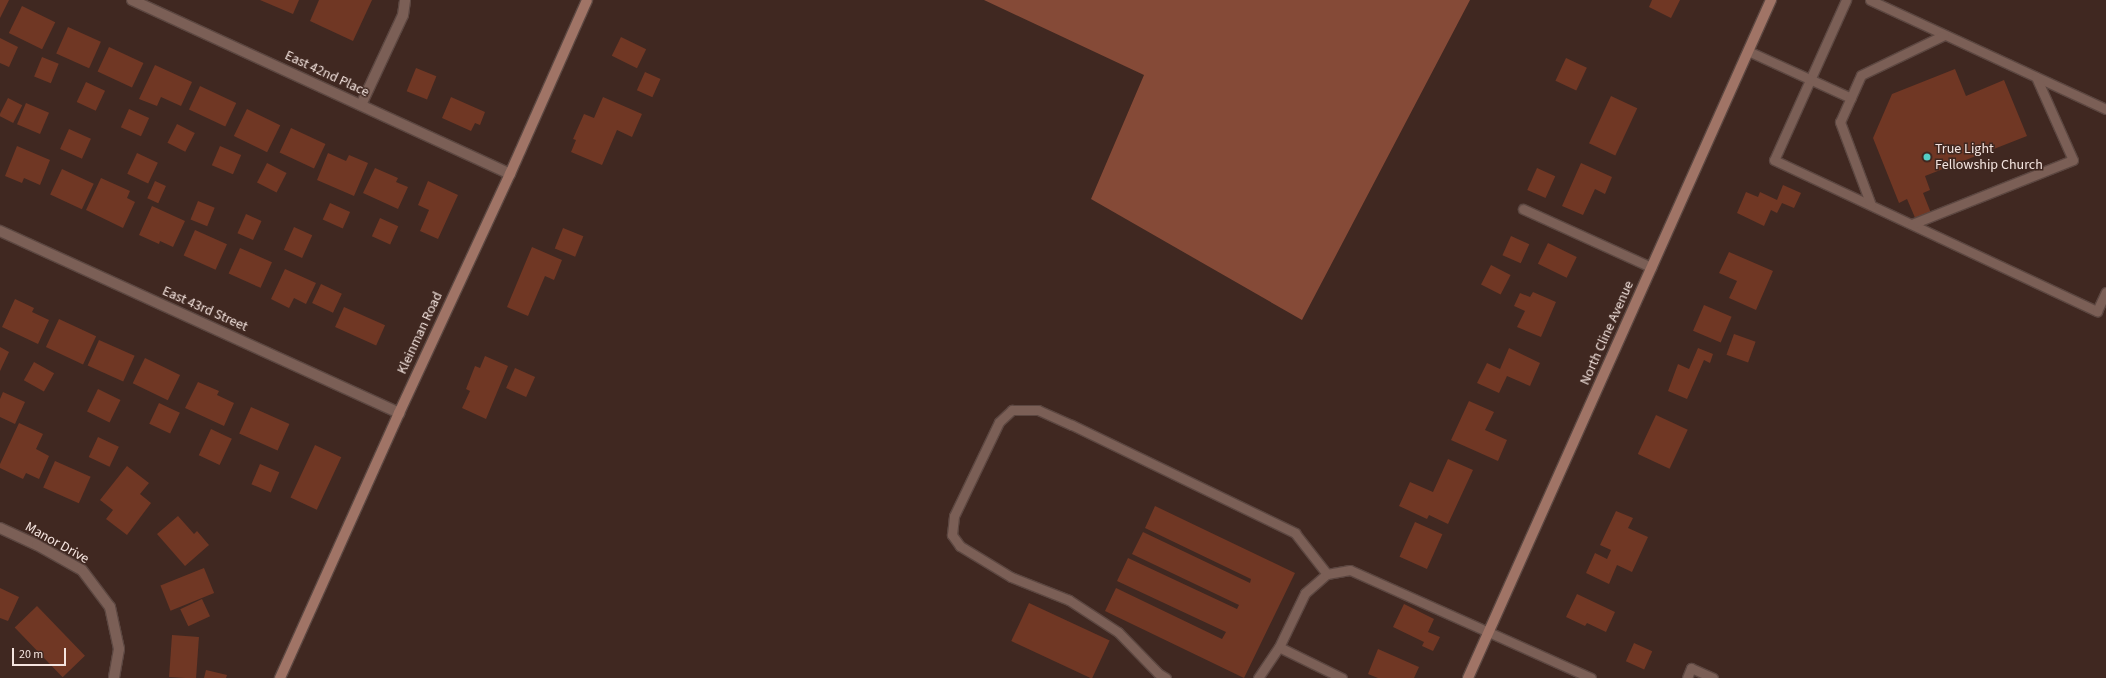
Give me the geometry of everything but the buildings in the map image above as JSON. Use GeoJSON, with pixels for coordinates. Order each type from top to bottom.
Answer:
{"type":"FeatureCollection","features":[{"type":"Feature","properties":{"kind":"street","name":"East 42nd Place"},"geometry":{"type":"LineString","coordinates":[[132,0],[510,174]]}},
{"type":"Feature","properties":{"kind":"street"},"geometry":{"type":"LineString","coordinates":[[361,105],[403,15],[405,0]]}},
{"type":"Feature","properties":{"kind":"street","name":"Kleinman Road"},"geometry":{"type":"LineString","coordinates":[[280,678],[399,413],[510,174],[587,0]]}},
{"type":"Feature","properties":{"kind":"street","name":"North Cline Avenue"},"geometry":{"type":"LineString","coordinates":[[1468,678],[1771,0]]}},
{"type":"Feature","properties":{"kind":"street","name":"East 43rd Street"},"geometry":{"type":"LineString","coordinates":[[0,232],[399,413]]}},
{"type":"Feature","properties":{"kind":"street","name":"Manor Drive"},"geometry":{"type":"LineString","coordinates":[[0,528],[37,545],[82,570],[110,607],[119,649],[114,678]]}},
{"type":"Feature","properties":{"kind":"lane"},"geometry":{"type":"LineString","coordinates":[[1846,0],[1774,160],[2097,311],[2106,292]]}},
{"type":"Feature","properties":{"kind":"lane"},"geometry":{"type":"LineString","coordinates":[[1870,0],[2106,109]]}},
{"type":"Feature","properties":{"kind":"lane"},"geometry":{"type":"LineString","coordinates":[[1871,205],[1840,122],[1861,76],[1944,35]]}},
{"type":"Feature","properties":{"kind":"lane"},"geometry":{"type":"LineString","coordinates":[[1748,51],[1851,98]]}},
{"type":"Feature","properties":{"kind":"lane"},"geometry":{"type":"LineString","coordinates":[[1912,224],[2073,160],[2036,77]]}},
{"type":"Feature","properties":{"kind":"lane"},"geometry":{"type":"LineString","coordinates":[[1523,209],[1652,267]]}},
{"type":"Feature","properties":{"kind":"lane"},"geometry":{"type":"LineString","coordinates":[[1166,678],[1158,673],[1118,632],[1069,600],[1011,577],[960,546],[952,535],[954,516],[999,422],[1012,410],[1038,410],[1295,533],[1327,574]]}},
{"type":"Feature","properties":{"kind":"lane"},"geometry":{"type":"LineString","coordinates":[[1258,678],[1279,647],[1305,593],[1327,574],[1350,570],[1591,678]]}},
{"type":"Feature","properties":{"kind":"lane"},"geometry":{"type":"LineString","coordinates":[[1279,647],[1342,678]]}},
{"type":"Feature","properties":{"kind":"lane"},"geometry":{"type":"LineString","coordinates":[[1687,678],[1691,668],[1713,678]]}},
{"type":"Feature","properties":{"kind":"shaded area"},"geometry":{"type":"Polygon","coordinates":[[[984,0],[1470,0],[1302,320],[1091,199],[1144,75],[984,0]]]}},
{"type":"Feature","properties":{"kind":"place","name":"True Light Fellowship Church"},"geometry":{"type":"Point","coordinates":[1927,157]}}]}
